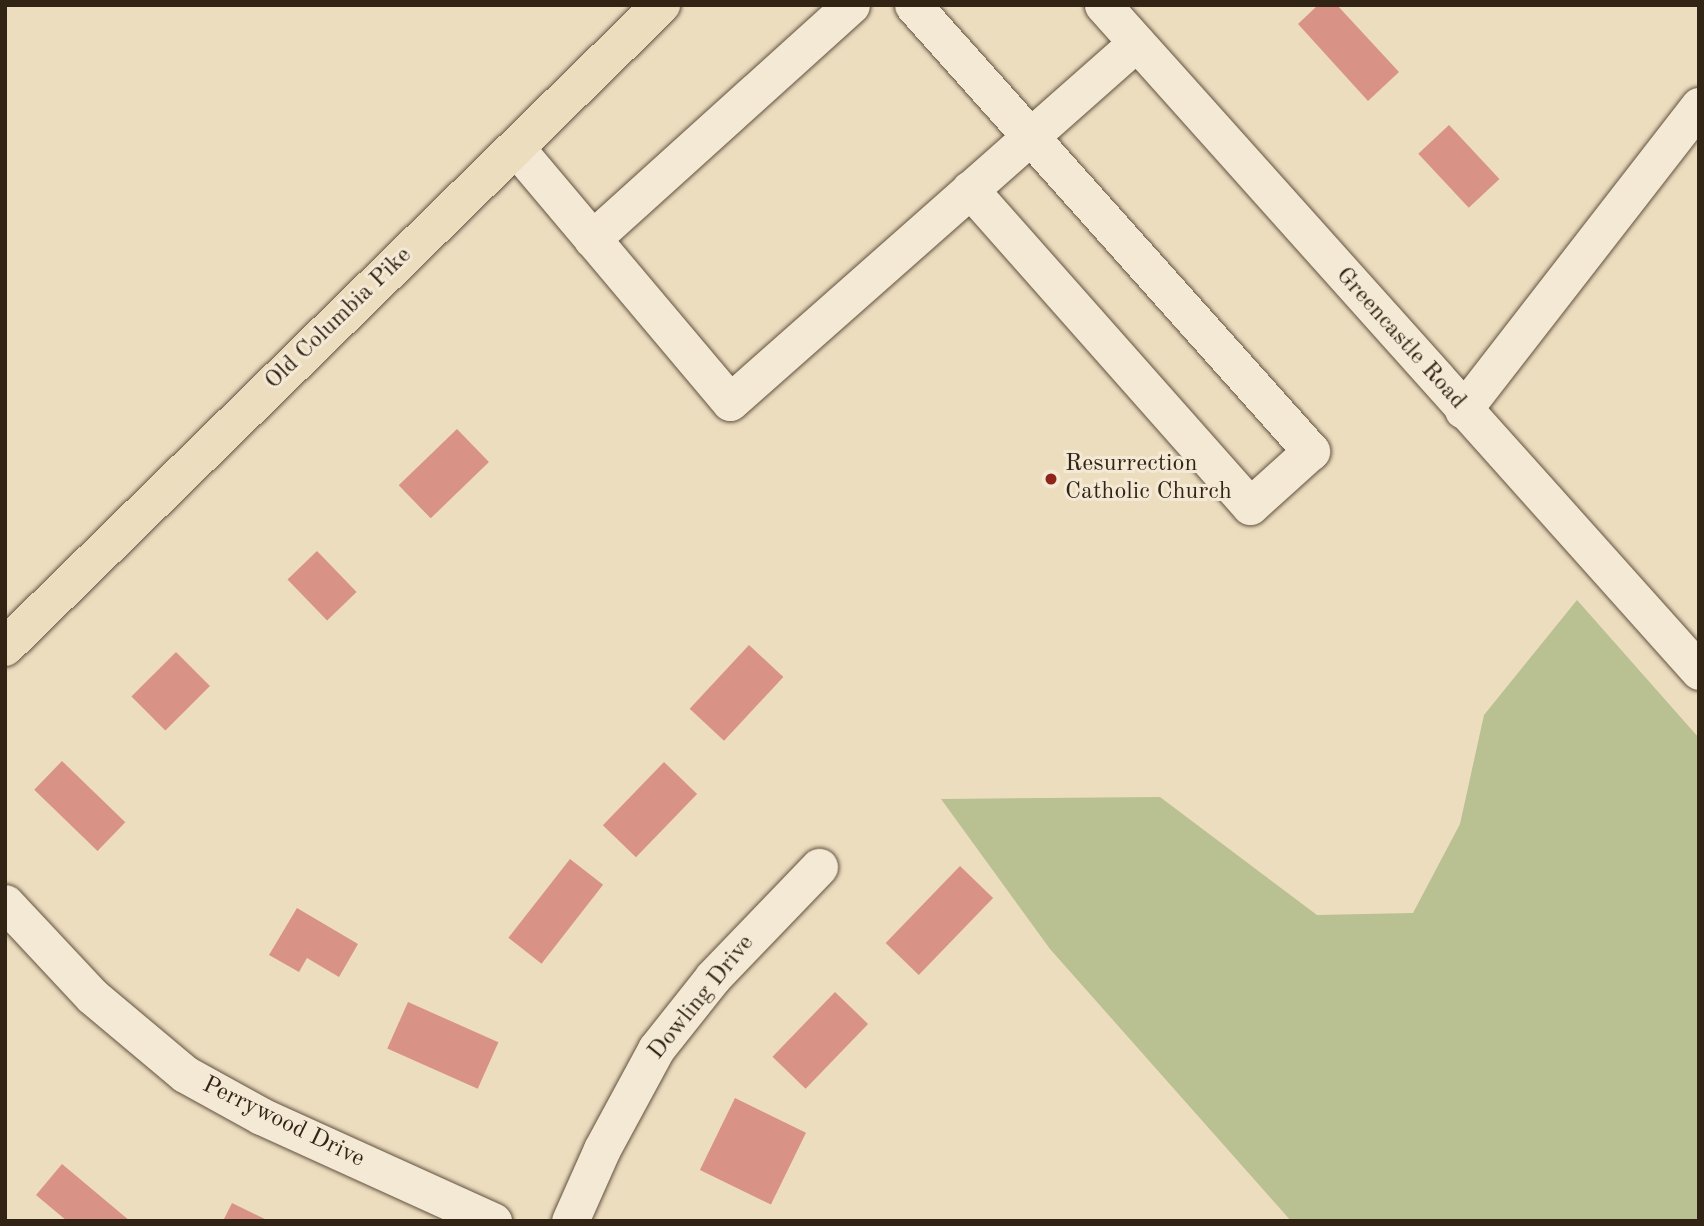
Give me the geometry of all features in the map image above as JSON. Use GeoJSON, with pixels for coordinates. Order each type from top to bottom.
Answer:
{"type":"FeatureCollection","features":[{"type":"Feature","properties":{"kind":"main road","name":"Old Columbia Pike"},"geometry":{"type":"LineString","coordinates":[[9,640],[661,5]]}},
{"type":"Feature","properties":{"kind":"street"},"geometry":{"type":"LineString","coordinates":[[592,239],[851,5]]}},
{"type":"Feature","properties":{"kind":"street"},"geometry":{"type":"LineString","coordinates":[[913,5],[1311,451],[1251,506],[970,190]]}},
{"type":"Feature","properties":{"kind":"street","name":"Greencastle Road"},"geometry":{"type":"LineString","coordinates":[[1103,5],[1699,671]]}},
{"type":"Feature","properties":{"kind":"street"},"geometry":{"type":"LineString","coordinates":[[516,148],[730,402],[1136,43]]}},
{"type":"Feature","properties":{"kind":"street"},"geometry":{"type":"LineString","coordinates":[[1463,410],[1699,106]]}},
{"type":"Feature","properties":{"kind":"street","name":"Dowling Drive"},"geometry":{"type":"LineString","coordinates":[[570,1221],[602,1149],[656,1049],[713,978],[819,867]]}},
{"type":"Feature","properties":{"kind":"street","name":"Perrywood Drive"},"geometry":{"type":"LineString","coordinates":[[5,903],[92,996],[185,1074],[261,1116],[493,1221]]}},
{"type":"Feature","properties":{"kind":"green space"},"geometry":{"type":"Polygon","coordinates":[[[1577,600],[1699,738],[1699,1221],[1291,1221],[1050,949],[941,799],[1160,797],[1317,915],[1413,913],[1460,824],[1484,715],[1577,600]]]}},
{"type":"Feature","properties":{"kind":"building"},"geometry":{"type":"Polygon","coordinates":[[[1318,5],[1337,5],[1399,72],[1368,101],[1298,24],[1318,5]]]}},
{"type":"Feature","properties":{"kind":"building"},"geometry":{"type":"Polygon","coordinates":[[[1449,125],[1499,179],[1469,208],[1418,154],[1449,125]]]}},
{"type":"Feature","properties":{"kind":"building"},"geometry":{"type":"Polygon","coordinates":[[[457,429],[489,462],[431,518],[399,485],[457,429]]]}},
{"type":"Feature","properties":{"kind":"building"},"geometry":{"type":"Polygon","coordinates":[[[317,551],[357,592],[327,620],[288,579],[317,551]]]}},
{"type":"Feature","properties":{"kind":"building"},"geometry":{"type":"Polygon","coordinates":[[[749,645],[783,677],[724,741],[690,709],[749,645]]]}},
{"type":"Feature","properties":{"kind":"building"},"geometry":{"type":"Polygon","coordinates":[[[176,652],[210,686],[165,730],[131,697],[176,652]]]}},
{"type":"Feature","properties":{"kind":"building"},"geometry":{"type":"Polygon","coordinates":[[[62,761],[125,822],[98,851],[34,790],[62,761]]]}},
{"type":"Feature","properties":{"kind":"building"},"geometry":{"type":"Polygon","coordinates":[[[664,762],[697,794],[636,857],[603,825],[664,762]]]}},
{"type":"Feature","properties":{"kind":"building"},"geometry":{"type":"Polygon","coordinates":[[[570,859],[603,885],[542,964],[508,938],[570,859]]]}},
{"type":"Feature","properties":{"kind":"building"},"geometry":{"type":"Polygon","coordinates":[[[960,866],[993,898],[919,975],[886,943],[960,866]]]}},
{"type":"Feature","properties":{"kind":"building"},"geometry":{"type":"Polygon","coordinates":[[[297,908],[358,944],[339,977],[307,958],[299,972],[269,955],[297,908]]]}},
{"type":"Feature","properties":{"kind":"building"},"geometry":{"type":"Polygon","coordinates":[[[835,992],[868,1024],[806,1089],[772,1057],[835,992]]]}},
{"type":"Feature","properties":{"kind":"building"},"geometry":{"type":"Polygon","coordinates":[[[408,1002],[498,1042],[478,1089],[387,1049],[408,1002]]]}},
{"type":"Feature","properties":{"kind":"building"},"geometry":{"type":"Polygon","coordinates":[[[735,1098],[806,1133],[771,1205],[700,1170],[735,1098]]]}},
{"type":"Feature","properties":{"kind":"building"},"geometry":{"type":"Polygon","coordinates":[[[62,1164],[130,1221],[67,1221],[36,1195],[62,1164]]]}},
{"type":"Feature","properties":{"kind":"building"},"geometry":{"type":"Polygon","coordinates":[[[232,1203],[269,1221],[223,1221],[232,1203]]]}},
{"type":"Feature","properties":{"kind":"place","name":"Resurrection Catholic Church"},"geometry":{"type":"Point","coordinates":[1051,479]}}]}
